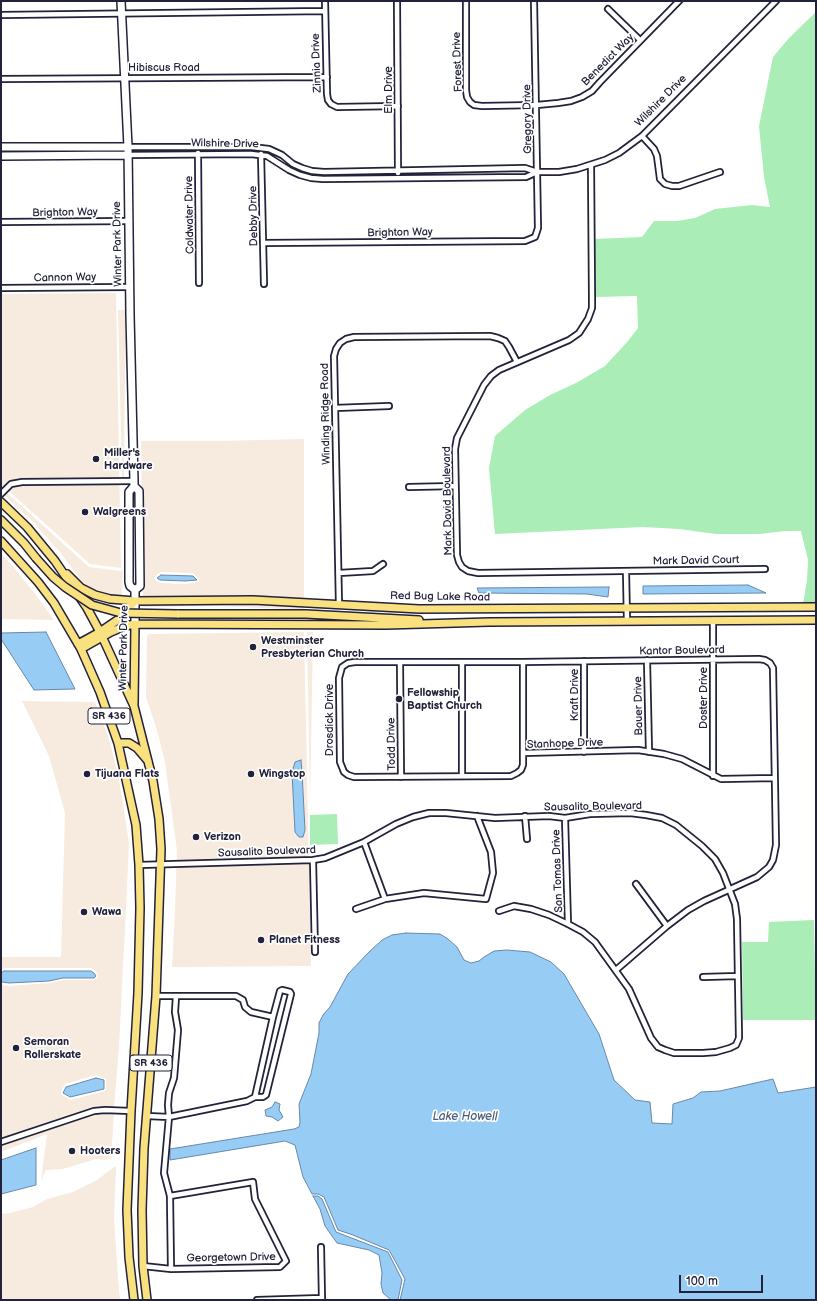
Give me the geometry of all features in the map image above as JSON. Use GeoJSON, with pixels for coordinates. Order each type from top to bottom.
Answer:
{"type":"FeatureCollection","features":[{"type":"Feature","properties":{"kind":"main road","name":"SR 436"},"geometry":{"type":"LineString","coordinates":[[1,502],[27,527],[55,561],[87,608],[101,634],[134,706],[149,762],[159,819],[161,864],[156,996],[146,1116],[142,1210],[143,1266],[147,1300]]}},
{"type":"Feature","properties":{"kind":"main road"},"geometry":{"type":"LineString","coordinates":[[1,520],[64,587],[92,605],[121,613],[306,614],[384,619],[489,622]]}},
{"type":"Feature","properties":{"kind":"main road","name":"SR 436"},"geometry":{"type":"LineString","coordinates":[[1,541],[46,592],[79,646],[102,699],[118,743],[136,825],[140,908],[138,993],[130,1111],[127,1210],[129,1257],[134,1300]]}},
{"type":"Feature","properties":{"kind":"main road","name":"Red Bug Lake Road"},"geometry":{"type":"LineString","coordinates":[[55,561],[81,588],[95,595],[110,599],[136,601],[253,600],[418,609],[712,609],[816,607]]}},
{"type":"Feature","properties":{"kind":"main road"},"geometry":{"type":"LineString","coordinates":[[101,634],[119,619],[136,601]]}},
{"type":"Feature","properties":{"kind":"main road"},"geometry":{"type":"LineString","coordinates":[[713,620],[725,613],[781,612],[788,608]]}},
{"type":"Feature","properties":{"kind":"main road"},"geometry":{"type":"LineString","coordinates":[[79,646],[101,634],[135,624],[387,625],[489,622],[816,620]]}},
{"type":"Feature","properties":{"kind":"main road","name":"Winter Park Drive"},"geometry":{"type":"LineString","coordinates":[[134,706],[135,624]]}},
{"type":"Feature","properties":{"kind":"main road"},"geometry":{"type":"LineString","coordinates":[[118,743],[129,743],[137,748],[149,762]]}},
{"type":"Feature","properties":{"kind":"street","name":"Winter Park Drive"},"geometry":{"type":"LineString","coordinates":[[121,1],[128,147],[128,221],[134,484],[129,492],[130,586],[135,590],[135,624]]}},
{"type":"Feature","properties":{"kind":"street","name":"Zinnia Drive"},"geometry":{"type":"LineString","coordinates":[[325,1],[328,100],[337,108],[398,106]]}},
{"type":"Feature","properties":{"kind":"street","name":"Elm Drive"},"geometry":{"type":"LineString","coordinates":[[397,1],[398,178]]}},
{"type":"Feature","properties":{"kind":"street","name":"Forest Drive"},"geometry":{"type":"LineString","coordinates":[[466,1],[466,90],[470,102],[474,105],[482,106],[537,105]]}},
{"type":"Feature","properties":{"kind":"street","name":"Gregory Drive"},"geometry":{"type":"LineString","coordinates":[[534,1],[538,228],[535,237]]}},
{"type":"Feature","properties":{"kind":"street","name":"Benedict Way"},"geometry":{"type":"LineString","coordinates":[[537,105],[571,101],[592,91],[679,1]]}},
{"type":"Feature","properties":{"kind":"street","name":"Wilshire Drive"},"geometry":{"type":"LineString","coordinates":[[1,147],[252,147],[269,149],[282,155],[293,164],[312,171],[524,168],[537,172],[559,172],[591,165],[605,160],[619,153],[642,136],[776,1]]}},
{"type":"Feature","properties":{"kind":"street"},"geometry":{"type":"LineString","coordinates":[[608,9],[640,40]]}},
{"type":"Feature","properties":{"kind":"street"},"geometry":{"type":"LineString","coordinates":[[1,15],[325,11]]}},
{"type":"Feature","properties":{"kind":"street","name":"Hibiscus Road"},"geometry":{"type":"LineString","coordinates":[[1,79],[124,77],[327,77]]}},
{"type":"Feature","properties":{"kind":"street"},"geometry":{"type":"LineString","coordinates":[[642,136],[654,149],[657,156],[660,179],[665,184],[679,186],[720,172]]}},
{"type":"Feature","properties":{"kind":"street"},"geometry":{"type":"LineString","coordinates":[[48,146],[49,156]]}},
{"type":"Feature","properties":{"kind":"street","name":"Coldwater Drive"},"geometry":{"type":"LineString","coordinates":[[198,147],[199,283]]}},
{"type":"Feature","properties":{"kind":"street","name":"Debby Drive"},"geometry":{"type":"LineString","coordinates":[[262,149],[264,284]]}},
{"type":"Feature","properties":{"kind":"street","name":"Wilshire Drive"},"geometry":{"type":"LineString","coordinates":[[1,156],[251,154],[267,156],[289,170],[311,178],[323,179],[526,177],[537,172]]}},
{"type":"Feature","properties":{"kind":"street","name":"Mark David Boulevard"},"geometry":{"type":"LineString","coordinates":[[591,165],[592,308],[579,333],[569,340],[499,370],[491,376],[484,385],[457,438],[455,449],[456,555],[462,567],[468,571],[478,573],[626,571]]}},
{"type":"Feature","properties":{"kind":"street","name":"Brighton Way"},"geometry":{"type":"LineString","coordinates":[[1,222],[128,221]]}},
{"type":"Feature","properties":{"kind":"street","name":"Brighton Way"},"geometry":{"type":"LineString","coordinates":[[263,243],[525,241],[535,237]]}},
{"type":"Feature","properties":{"kind":"street","name":"Cannon Way"},"geometry":{"type":"LineString","coordinates":[[1,288],[130,287]]}},
{"type":"Feature","properties":{"kind":"street","name":"Winding Ridge Road"},"geometry":{"type":"LineString","coordinates":[[339,605],[334,356],[340,343],[346,339],[354,337],[490,336],[505,341],[517,362]]}},
{"type":"Feature","properties":{"kind":"street"},"geometry":{"type":"LineString","coordinates":[[335,408],[389,406]]}},
{"type":"Feature","properties":{"kind":"street"},"geometry":{"type":"LineString","coordinates":[[1,494],[11,484],[22,482],[134,484]]}},
{"type":"Feature","properties":{"kind":"street","name":"Winter Park Drive"},"geometry":{"type":"LineString","coordinates":[[134,484],[139,491],[140,586],[135,590]]}},
{"type":"Feature","properties":{"kind":"street"},"geometry":{"type":"LineString","coordinates":[[409,487],[455,486]]}},
{"type":"Feature","properties":{"kind":"street"},"geometry":{"type":"LineString","coordinates":[[339,573],[374,570],[383,564]]}},
{"type":"Feature","properties":{"kind":"street","name":"Mark David Court"},"geometry":{"type":"LineString","coordinates":[[626,571],[765,569]]}},
{"type":"Feature","properties":{"kind":"street"},"geometry":{"type":"LineString","coordinates":[[626,571],[627,621]]}},
{"type":"Feature","properties":{"kind":"street","name":"Doster Drive"},"geometry":{"type":"LineString","coordinates":[[713,620],[713,776]]}},
{"type":"Feature","properties":{"kind":"street","name":"Kantor Boulevard"},"geometry":{"type":"LineString","coordinates":[[342,667],[348,663],[355,662],[523,662],[759,659],[770,663],[773,668],[776,845],[773,860],[763,873],[688,910],[616,970]]}},
{"type":"Feature","properties":{"kind":"street","name":"Bauer Drive"},"geometry":{"type":"LineString","coordinates":[[647,660],[649,752]]}},
{"type":"Feature","properties":{"kind":"street","name":"Kraft Drive"},"geometry":{"type":"LineString","coordinates":[[584,661],[584,752]]}},
{"type":"Feature","properties":{"kind":"street","name":"Todd Drive"},"geometry":{"type":"LineString","coordinates":[[400,662],[401,777]]}},
{"type":"Feature","properties":{"kind":"street"},"geometry":{"type":"LineString","coordinates":[[462,662],[462,776]]}},
{"type":"Feature","properties":{"kind":"street"},"geometry":{"type":"LineString","coordinates":[[523,662],[523,753]]}},
{"type":"Feature","properties":{"kind":"street","name":"Drosdick Drive"},"geometry":{"type":"LineString","coordinates":[[342,667],[339,678],[340,762],[344,772]]}},
{"type":"Feature","properties":{"kind":"street","name":"Stanhope Drive"},"geometry":{"type":"LineString","coordinates":[[344,772],[354,777],[511,776],[521,770],[523,765],[523,753],[638,750],[664,754],[682,759],[721,779],[774,778]]}},
{"type":"Feature","properties":{"kind":"street","name":"Sausalito Boulevard"},"geometry":{"type":"LineString","coordinates":[[139,865],[312,860],[326,858],[364,842],[396,824],[413,817],[429,813],[495,818],[525,816],[565,818],[590,814],[630,813],[662,818],[676,825],[702,846],[715,859],[723,873],[735,904],[739,1038],[736,1045],[716,1052],[702,1053],[674,1053],[658,1047],[651,1038],[629,989],[616,970]]}},
{"type":"Feature","properties":{"kind":"street"},"geometry":{"type":"LineString","coordinates":[[356,909],[385,899],[424,893],[486,899],[493,873],[491,852],[477,816]]}},
{"type":"Feature","properties":{"kind":"street"},"geometry":{"type":"LineString","coordinates":[[525,816],[527,839]]}},
{"type":"Feature","properties":{"kind":"street","name":"San Tomas Drive"},"geometry":{"type":"LineString","coordinates":[[565,818],[568,924]]}},
{"type":"Feature","properties":{"kind":"street"},"geometry":{"type":"LineString","coordinates":[[364,842],[385,899]]}},
{"type":"Feature","properties":{"kind":"street"},"geometry":{"type":"LineString","coordinates":[[312,860],[315,952]]}},
{"type":"Feature","properties":{"kind":"street"},"geometry":{"type":"LineString","coordinates":[[636,884],[667,926]]}},
{"type":"Feature","properties":{"kind":"street"},"geometry":{"type":"LineString","coordinates":[[499,910],[514,906],[520,907],[549,915],[568,924],[583,932],[595,942],[616,970]]}},
{"type":"Feature","properties":{"kind":"street"},"geometry":{"type":"LineString","coordinates":[[703,977],[738,976]]}},
{"type":"Feature","properties":{"kind":"street"},"geometry":{"type":"LineString","coordinates":[[146,1116],[169,1117],[247,1101],[255,1097],[263,1097],[266,1095],[291,994],[290,992],[280,991],[255,1097]]}},
{"type":"Feature","properties":{"kind":"street"},"geometry":{"type":"LineString","coordinates":[[156,996],[236,996],[243,1000],[245,1007],[251,1012],[273,1017]]}},
{"type":"Feature","properties":{"kind":"street","name":"Georgetown Drive"},"geometry":{"type":"LineString","coordinates":[[170,1269],[170,1196],[164,1173],[169,1117],[169,1094],[174,1078],[178,1030],[175,1012],[176,996]]}},
{"type":"Feature","properties":{"kind":"street"},"geometry":{"type":"LineString","coordinates":[[1,1142],[94,1111],[130,1111]]}},
{"type":"Feature","properties":{"kind":"street","name":"Georgetown Drive"},"geometry":{"type":"LineString","coordinates":[[143,1266],[170,1269],[280,1268],[286,1261],[255,1199],[253,1182],[170,1196]]}},
{"type":"Feature","properties":{"kind":"street"},"geometry":{"type":"LineString","coordinates":[[257,1300],[322,1299],[321,1247]]}},
{"type":"Feature","properties":{"kind":"shaded area"},"geometry":{"type":"Polygon","coordinates":[[[116,293],[121,568],[90,564],[1,484],[1,294],[116,293]]]}},
{"type":"Feature","properties":{"kind":"shaded area"},"geometry":{"type":"Polygon","coordinates":[[[118,310],[127,310],[128,362],[125,363],[124,477],[122,477],[118,310]]]}},
{"type":"Feature","properties":{"kind":"shaded area"},"geometry":{"type":"Polygon","coordinates":[[[304,439],[304,600],[253,596],[143,598],[141,441],[304,439]],[[161,572],[154,577],[155,580],[160,583],[186,584],[198,582],[200,580],[193,573],[161,572]]]}},
{"type":"Feature","properties":{"kind":"shaded area"},"geometry":{"type":"Polygon","coordinates":[[[7,493],[89,567],[121,571],[123,569],[122,597],[110,596],[86,587],[59,551],[33,522],[4,495],[7,493]]]}},
{"type":"Feature","properties":{"kind":"shaded area"},"geometry":{"type":"Polygon","coordinates":[[[1,554],[36,595],[54,620],[1,619],[1,554]]]}},
{"type":"Feature","properties":{"kind":"shaded area"},"geometry":{"type":"Polygon","coordinates":[[[253,603],[304,606],[304,610],[220,606],[143,607],[143,604],[253,603]]]}},
{"type":"Feature","properties":{"kind":"shaded area"},"geometry":{"type":"Polygon","coordinates":[[[304,632],[311,966],[172,967],[177,851],[165,762],[157,730],[146,697],[147,636],[149,634],[304,632]]]}},
{"type":"Feature","properties":{"kind":"shaded area"},"geometry":{"type":"Polygon","coordinates":[[[307,632],[313,632],[310,804],[307,632]]]}},
{"type":"Feature","properties":{"kind":"shaded area"},"geometry":{"type":"Polygon","coordinates":[[[22,701],[95,702],[109,739],[118,774],[129,843],[119,1046],[114,1107],[105,1106],[93,1108],[1,1139],[1,985],[9,986],[50,983],[63,980],[94,980],[98,976],[96,971],[91,968],[4,968],[1,970],[1,957],[61,957],[65,813],[49,756],[22,701]],[[96,1075],[65,1084],[61,1094],[71,1100],[104,1091],[106,1089],[106,1079],[96,1075]]]}},
{"type":"Feature","properties":{"kind":"shaded area"},"geometry":{"type":"Polygon","coordinates":[[[114,1113],[111,1160],[108,1157],[106,1160],[96,1159],[63,1169],[46,1170],[41,1181],[47,1134],[1,1152],[1,1145],[94,1115],[114,1113]]]}},
{"type":"Feature","properties":{"kind":"shaded area"},"geometry":{"type":"Polygon","coordinates":[[[116,1167],[114,1218],[120,1300],[1,1300],[1,1214],[33,1207],[47,1199],[73,1192],[97,1180],[116,1167]]]}},
{"type":"Feature","properties":{"kind":"green space"},"geometry":{"type":"Polygon","coordinates":[[[816,12],[816,604],[803,604],[807,580],[808,560],[801,531],[759,534],[716,534],[679,529],[643,527],[495,534],[489,468],[495,436],[525,410],[605,366],[638,328],[637,296],[596,297],[595,239],[642,237],[654,221],[677,221],[695,218],[715,209],[752,205],[770,207],[764,177],[759,126],[773,57],[789,38],[816,12]]]}},
{"type":"Feature","properties":{"kind":"green space"},"geometry":{"type":"Polygon","coordinates":[[[337,814],[338,844],[310,845],[310,815],[337,814]]]}},
{"type":"Feature","properties":{"kind":"green space"},"geometry":{"type":"Polygon","coordinates":[[[814,920],[816,1020],[743,1020],[742,942],[768,942],[769,922],[814,920]]]}},
{"type":"Feature","properties":{"kind":"water"},"geometry":{"type":"Polygon","coordinates":[[[161,575],[193,576],[197,580],[160,580],[157,578],[161,575]]]}},
{"type":"Feature","properties":{"kind":"water"},"geometry":{"type":"Polygon","coordinates":[[[748,585],[766,593],[643,594],[643,586],[748,585]]]}},
{"type":"Feature","properties":{"kind":"water"},"geometry":{"type":"Polygon","coordinates":[[[609,587],[608,597],[587,594],[479,593],[477,588],[609,587]]]}},
{"type":"Feature","properties":{"kind":"water"},"geometry":{"type":"Polygon","coordinates":[[[46,632],[75,689],[34,690],[1,639],[1,633],[46,632]]]}},
{"type":"Feature","properties":{"kind":"water"},"geometry":{"type":"Polygon","coordinates":[[[301,760],[305,830],[303,837],[299,837],[295,832],[292,772],[295,762],[301,760]]]}},
{"type":"Feature","properties":{"kind":"water","name":"Lake Howell"},"geometry":{"type":"Polygon","coordinates":[[[406,933],[440,934],[457,947],[464,960],[471,963],[479,961],[494,951],[507,950],[530,952],[551,962],[564,974],[599,1034],[614,1080],[635,1100],[650,1102],[652,1123],[672,1124],[673,1104],[693,1098],[701,1092],[720,1091],[773,1079],[778,1093],[816,1087],[816,1300],[400,1300],[405,1279],[389,1250],[338,1230],[324,1197],[318,1194],[312,1194],[303,1177],[295,1145],[285,1141],[170,1160],[170,1149],[299,1127],[299,1104],[311,1074],[319,1033],[319,1023],[323,1015],[330,1007],[348,974],[368,953],[382,940],[392,935],[406,933]]]}},
{"type":"Feature","properties":{"kind":"water"},"geometry":{"type":"Polygon","coordinates":[[[4,971],[91,971],[96,976],[94,978],[63,978],[49,981],[9,983],[1,981],[1,973],[4,971]]]}},
{"type":"Feature","properties":{"kind":"water"},"geometry":{"type":"Polygon","coordinates":[[[96,1078],[104,1080],[104,1089],[70,1097],[63,1093],[66,1087],[96,1078]]]}},
{"type":"Feature","properties":{"kind":"water"},"geometry":{"type":"Polygon","coordinates":[[[275,1102],[280,1104],[279,1110],[283,1117],[278,1121],[272,1117],[266,1116],[265,1110],[272,1107],[275,1102]]]}},
{"type":"Feature","properties":{"kind":"water"},"geometry":{"type":"Polygon","coordinates":[[[36,1148],[36,1185],[1,1194],[1,1160],[36,1148]]]}},
{"type":"Feature","properties":{"kind":"water"},"geometry":{"type":"Polygon","coordinates":[[[313,1196],[318,1196],[322,1199],[336,1232],[388,1252],[402,1280],[398,1300],[391,1300],[383,1293],[379,1255],[369,1250],[337,1243],[325,1226],[320,1209],[313,1196]]]}},
{"type":"Feature","properties":{"kind":"place","name":"Miller's Hardware"},"geometry":{"type":"Point","coordinates":[96,459]}},
{"type":"Feature","properties":{"kind":"place","name":"Walgreens"},"geometry":{"type":"Point","coordinates":[85,512]}},
{"type":"Feature","properties":{"kind":"place","name":"Westminster Presbyterian Church"},"geometry":{"type":"Point","coordinates":[253,647]}},
{"type":"Feature","properties":{"kind":"place","name":"Fellowship Baptist Church"},"geometry":{"type":"Point","coordinates":[399,699]}},
{"type":"Feature","properties":{"kind":"place","name":"Tijuana Flats"},"geometry":{"type":"Point","coordinates":[87,774]}},
{"type":"Feature","properties":{"kind":"place","name":"Wingstop"},"geometry":{"type":"Point","coordinates":[251,774]}},
{"type":"Feature","properties":{"kind":"place","name":"Verizon"},"geometry":{"type":"Point","coordinates":[196,837]}},
{"type":"Feature","properties":{"kind":"place","name":"Wawa"},"geometry":{"type":"Point","coordinates":[84,912]}},
{"type":"Feature","properties":{"kind":"place","name":"Planet Fitness"},"geometry":{"type":"Point","coordinates":[261,940]}},
{"type":"Feature","properties":{"kind":"place","name":"Semoran Rollerskate"},"geometry":{"type":"Point","coordinates":[16,1048]}},
{"type":"Feature","properties":{"kind":"place","name":"Hooters"},"geometry":{"type":"Point","coordinates":[72,1151]}}]}
